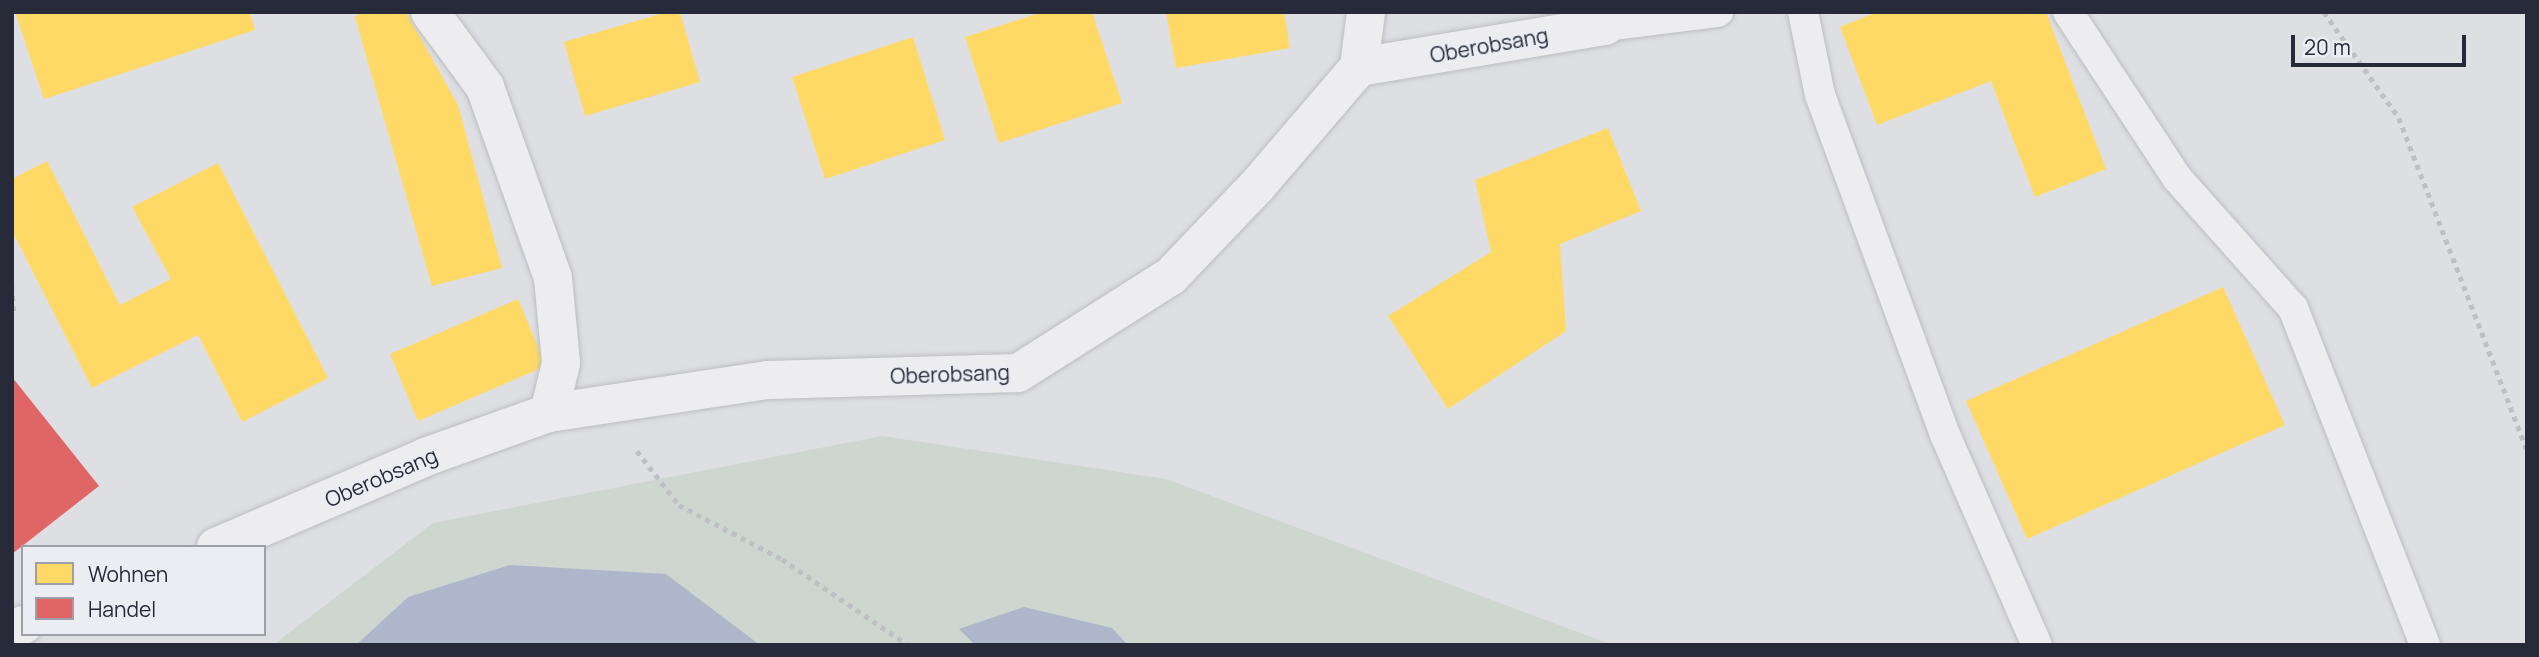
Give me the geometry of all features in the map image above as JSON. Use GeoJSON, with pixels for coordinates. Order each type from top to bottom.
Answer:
{"type":"FeatureCollection","features":[{"type":"Feature","properties":{"kind":"street"},"geometry":{"type":"LineString","coordinates":[[430,12],[485,87],[553,278],[561,363],[549,413]]}},
{"type":"Feature","properties":{"kind":"street"},"geometry":{"type":"LineString","coordinates":[[1360,67],[1366,12]]}},
{"type":"Feature","properties":{"kind":"street","name":"Oberobsang"},"geometry":{"type":"LineString","coordinates":[[221,545],[428,456],[549,413],[768,380],[1018,373],[1171,276],[1257,186],[1360,67],[1606,19]]}},
{"type":"Feature","properties":{"kind":"lane"},"geometry":{"type":"LineString","coordinates":[[1606,19],[1718,12]]}},
{"type":"Feature","properties":{"kind":"lane"},"geometry":{"type":"LineString","coordinates":[[1803,12],[1820,95],[1937,412],[2038,645]]}},
{"type":"Feature","properties":{"kind":"lane"},"geometry":{"type":"LineString","coordinates":[[2068,12],[2177,178],[2293,308],[2425,645]]}},
{"type":"Feature","properties":{"kind":"path"},"geometry":{"type":"LineString","coordinates":[[2325,12],[2399,118],[2527,449]]}},
{"type":"Feature","properties":{"kind":"path"},"geometry":{"type":"LineString","coordinates":[[12,286],[14,316]]}},
{"type":"Feature","properties":{"kind":"path"},"geometry":{"type":"LineString","coordinates":[[629,448],[641,453],[679,505],[782,559],[908,645]]}},
{"type":"Feature","properties":{"kind":"shaded area"},"geometry":{"type":"Polygon","coordinates":[[[882,436],[1166,479],[1613,645],[1128,645],[1112,628],[960,629],[975,645],[760,645],[666,574],[408,597],[356,645],[273,645],[433,523],[882,436]]]}},
{"type":"Feature","properties":{"kind":"water"},"geometry":{"type":"Polygon","coordinates":[[[510,565],[666,574],[760,645],[356,645],[408,597],[510,565]]]}},
{"type":"Feature","properties":{"kind":"water"},"geometry":{"type":"Polygon","coordinates":[[[1024,607],[1112,628],[1128,645],[975,645],[959,629],[1024,607]]]}},
{"type":"Feature","properties":{"kind":"building: Wohnen"},"geometry":{"type":"Polygon","coordinates":[[[15,12],[250,12],[255,30],[44,99],[15,12]]]}},
{"type":"Feature","properties":{"kind":"building: Wohnen"},"geometry":{"type":"Polygon","coordinates":[[[361,12],[406,12],[458,105],[502,268],[432,286],[355,17],[361,12]]]}},
{"type":"Feature","properties":{"kind":"building: Wohnen"},"geometry":{"type":"Polygon","coordinates":[[[667,12],[680,12],[700,82],[585,116],[564,42],[667,12]]]}},
{"type":"Feature","properties":{"kind":"building: Wohnen"},"geometry":{"type":"Polygon","coordinates":[[[1042,12],[1092,12],[1122,103],[999,143],[965,37],[1042,12]]]}},
{"type":"Feature","properties":{"kind":"building: Wohnen"},"geometry":{"type":"Polygon","coordinates":[[[1166,12],[1284,12],[1290,48],[1176,68],[1166,12]]]}},
{"type":"Feature","properties":{"kind":"building: Wohnen"},"geometry":{"type":"Polygon","coordinates":[[[1877,12],[2046,12],[2106,169],[2035,197],[1991,81],[1877,125],[1840,27],[1877,12]]]}},
{"type":"Feature","properties":{"kind":"building: Wohnen"},"geometry":{"type":"Polygon","coordinates":[[[913,37],[945,140],[825,179],[792,77],[913,37]]]}},
{"type":"Feature","properties":{"kind":"building: Wohnen"},"geometry":{"type":"Polygon","coordinates":[[[1608,128],[1641,211],[1560,244],[1566,331],[1448,409],[1388,316],[1491,252],[1475,180],[1608,128]]]}},
{"type":"Feature","properties":{"kind":"building: Wohnen"},"geometry":{"type":"Polygon","coordinates":[[[47,161],[120,305],[171,279],[132,207],[218,163],[328,378],[242,422],[198,335],[92,388],[12,231],[12,179],[47,161]]]}},
{"type":"Feature","properties":{"kind":"building: Wohnen"},"geometry":{"type":"Polygon","coordinates":[[[2223,287],[2285,425],[2027,539],[1966,401],[2223,287]]]}},
{"type":"Feature","properties":{"kind":"building: Wohnen"},"geometry":{"type":"Polygon","coordinates":[[[518,299],[546,366],[418,421],[390,354],[518,299]]]}},
{"type":"Feature","properties":{"kind":"building: Handel"},"geometry":{"type":"Polygon","coordinates":[[[12,377],[99,486],[12,554],[12,377]]]}}]}
